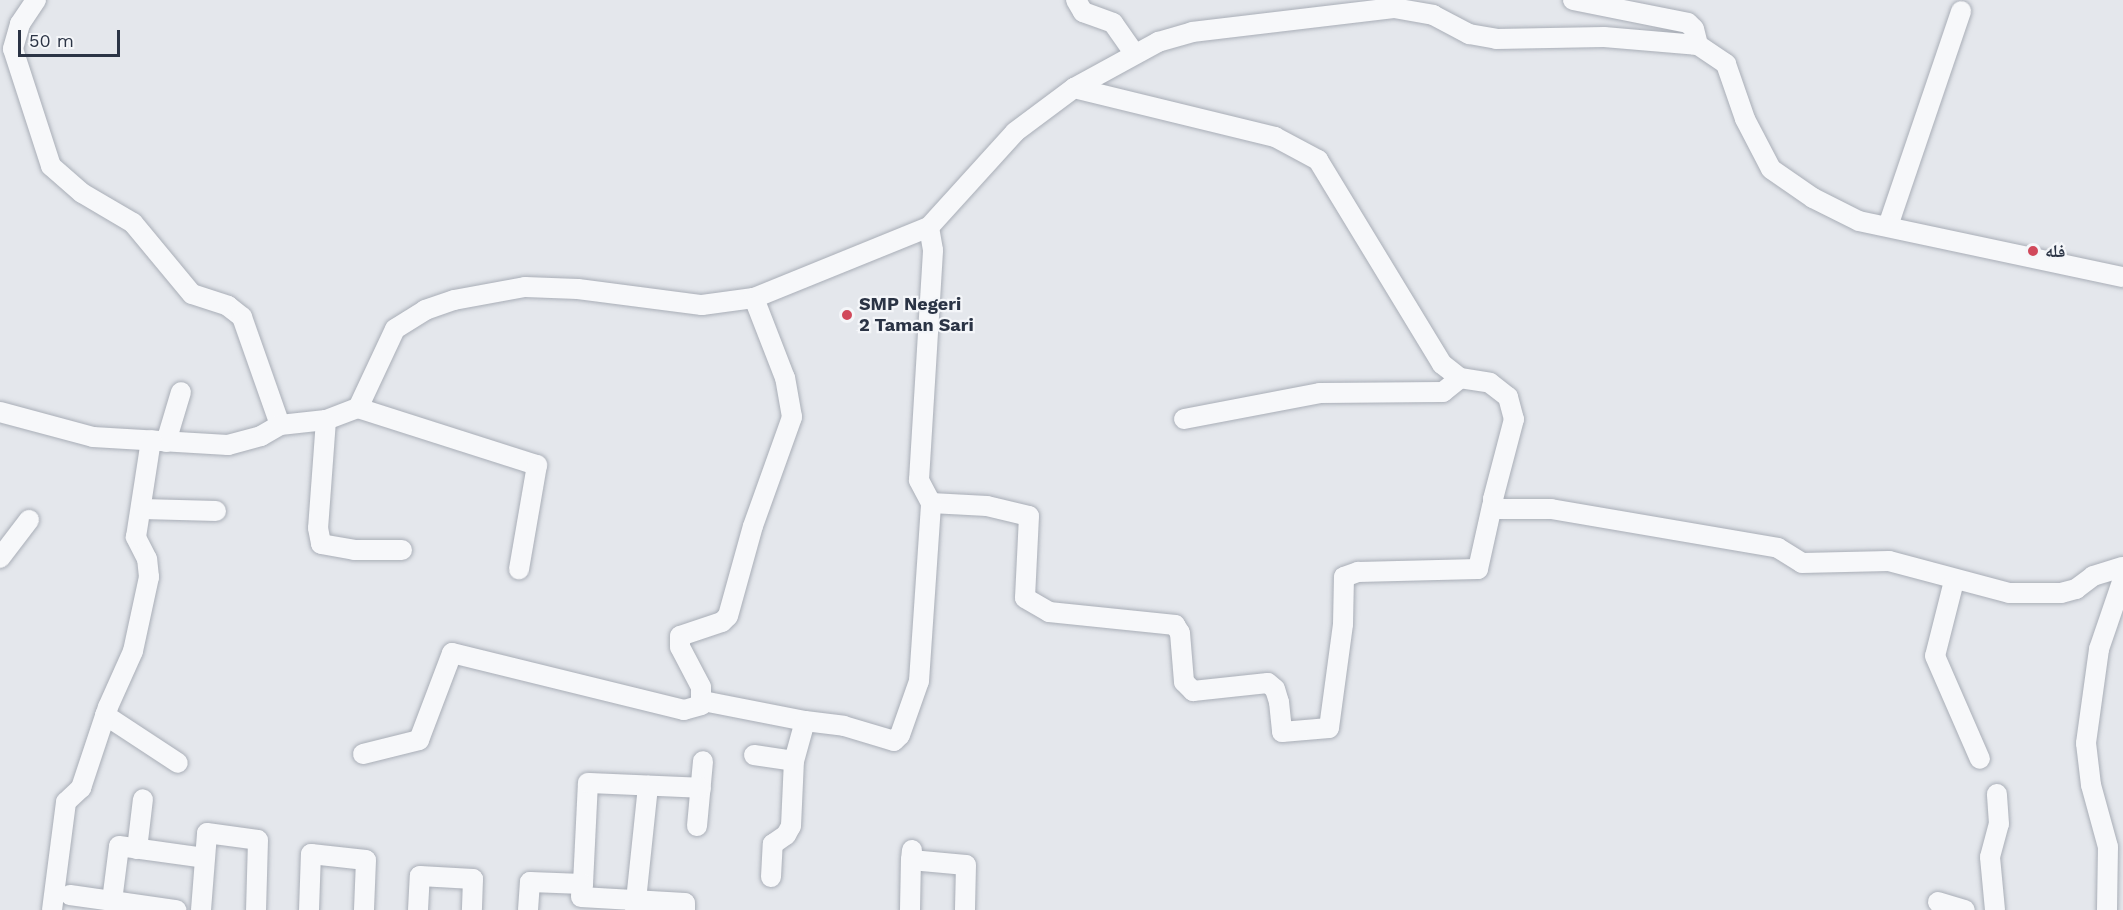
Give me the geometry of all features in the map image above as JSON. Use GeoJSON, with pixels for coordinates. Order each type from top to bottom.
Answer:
{"type":"FeatureCollection","features":[{"type":"Feature","properties":{"kind":"street"},"geometry":{"type":"LineString","coordinates":[[36,0],[6,49],[51,166],[82,193],[133,223],[192,294],[228,306],[242,317],[280,425]]}},
{"type":"Feature","properties":{"kind":"street"},"geometry":{"type":"LineString","coordinates":[[1076,0],[1083,12],[1113,23],[1134,53]]}},
{"type":"Feature","properties":{"kind":"street"},"geometry":{"type":"LineString","coordinates":[[1573,0],[1688,23],[1694,29],[1698,45]]}},
{"type":"Feature","properties":{"kind":"street"},"geometry":{"type":"LineString","coordinates":[[358,408],[395,329],[425,310],[454,300],[525,286],[578,289],[702,305],[754,298],[929,227],[1016,132],[1074,88],[1134,53],[1192,32],[1394,8],[1432,15],[1469,34],[1496,39],[1604,37],[1698,45],[1726,64],[1745,119],[1764,160],[1779,176],[1859,221],[2123,277]]}},
{"type":"Feature","properties":{"kind":"street"},"geometry":{"type":"LineString","coordinates":[[1888,226],[1961,10]]}},
{"type":"Feature","properties":{"kind":"street"},"geometry":{"type":"LineString","coordinates":[[931,503],[987,506],[1029,516],[1025,598],[1049,612],[1175,625],[1180,633],[1184,682],[1193,691],[1268,683],[1275,688],[1279,702],[1282,732],[1329,728],[1343,624],[1344,578],[1358,572],[1478,569],[1512,430],[1512,407],[1500,388],[1482,380],[1460,378],[1442,364],[1328,172],[1305,150],[1275,137],[1074,88]]}},
{"type":"Feature","properties":{"kind":"street"},"geometry":{"type":"LineString","coordinates":[[703,701],[805,721],[855,728],[885,740],[894,741],[900,735],[919,681],[931,503],[920,480],[933,250],[929,227]]}},
{"type":"Feature","properties":{"kind":"street"},"geometry":{"type":"LineString","coordinates":[[363,754],[419,740],[452,653],[684,710],[698,708],[703,701],[701,687],[680,647],[680,636],[722,622],[728,616],[753,526],[792,417],[785,378],[754,298]]}},
{"type":"Feature","properties":{"kind":"street"},"geometry":{"type":"LineString","coordinates":[[1184,419],[1320,393],[1443,392],[1460,378]]}},
{"type":"Feature","properties":{"kind":"street"},"geometry":{"type":"LineString","coordinates":[[52,910],[66,802],[81,788],[105,715],[131,662],[149,577],[147,559],[136,541],[159,441],[182,392]]}},
{"type":"Feature","properties":{"kind":"street"},"geometry":{"type":"LineString","coordinates":[[0,412],[79,434],[228,445],[261,435],[280,425],[326,420],[358,408],[537,465],[519,569]]}},
{"type":"Feature","properties":{"kind":"street"},"geometry":{"type":"LineString","coordinates":[[326,420],[318,528],[321,544],[354,550],[402,550]]}},
{"type":"Feature","properties":{"kind":"street"},"geometry":{"type":"LineString","coordinates":[[1492,506],[1497,510],[1551,509],[1778,548],[1802,563],[1889,561],[1954,581],[2009,593],[2061,593],[2076,590],[2093,576],[2123,567]]}},
{"type":"Feature","properties":{"kind":"street"},"geometry":{"type":"LineString","coordinates":[[143,510],[216,511]]}},
{"type":"Feature","properties":{"kind":"street"},"geometry":{"type":"LineString","coordinates":[[0,558],[29,520]]}},
{"type":"Feature","properties":{"kind":"street"},"geometry":{"type":"LineString","coordinates":[[2107,910],[2108,847],[2091,785],[2086,743],[2099,649],[2123,579]]}},
{"type":"Feature","properties":{"kind":"street"},"geometry":{"type":"LineString","coordinates":[[1954,581],[1935,656],[1980,759]]}},
{"type":"Feature","properties":{"kind":"street"},"geometry":{"type":"LineString","coordinates":[[105,715],[178,763]]}},
{"type":"Feature","properties":{"kind":"street"},"geometry":{"type":"LineString","coordinates":[[771,877],[772,844],[786,835],[792,820],[794,760],[805,721]]}},
{"type":"Feature","properties":{"kind":"street"},"geometry":{"type":"LineString","coordinates":[[754,755],[794,760]]}},
{"type":"Feature","properties":{"kind":"street"},"geometry":{"type":"LineString","coordinates":[[697,826],[703,761]]}},
{"type":"Feature","properties":{"kind":"street"},"geometry":{"type":"LineString","coordinates":[[581,897],[588,783],[701,788]]}},
{"type":"Feature","properties":{"kind":"street"},"geometry":{"type":"LineString","coordinates":[[635,905],[648,786]]}},
{"type":"Feature","properties":{"kind":"street"},"geometry":{"type":"LineString","coordinates":[[1995,910],[1990,857],[1999,824],[1996,794]]}},
{"type":"Feature","properties":{"kind":"street"},"geometry":{"type":"LineString","coordinates":[[137,849],[143,799]]}},
{"type":"Feature","properties":{"kind":"street"},"geometry":{"type":"LineString","coordinates":[[201,910],[207,833],[258,840],[256,910]]}},
{"type":"Feature","properties":{"kind":"street"},"geometry":{"type":"LineString","coordinates":[[112,901],[120,846],[204,858]]}},
{"type":"Feature","properties":{"kind":"street"},"geometry":{"type":"LineString","coordinates":[[309,910],[311,854],[366,860],[364,910]]}},
{"type":"Feature","properties":{"kind":"street"},"geometry":{"type":"LineString","coordinates":[[910,910],[912,855],[966,865],[965,910]]}},
{"type":"Feature","properties":{"kind":"street"},"geometry":{"type":"LineString","coordinates":[[418,910],[420,876],[473,879],[472,910]]}},
{"type":"Feature","properties":{"kind":"street"},"geometry":{"type":"LineString","coordinates":[[528,910],[530,882],[581,897],[635,905],[685,903],[685,910]]}},
{"type":"Feature","properties":{"kind":"street"},"geometry":{"type":"LineString","coordinates":[[70,896],[176,910]]}},
{"type":"Feature","properties":{"kind":"street"},"geometry":{"type":"LineString","coordinates":[[1938,902],[1965,910]]}},
{"type":"Feature","properties":{"kind":"place","name":"فله"},"geometry":{"type":"Point","coordinates":[2033,251]}},
{"type":"Feature","properties":{"kind":"place","name":"SMP Negeri 2 Taman Sari"},"geometry":{"type":"Point","coordinates":[847,315]}}]}
